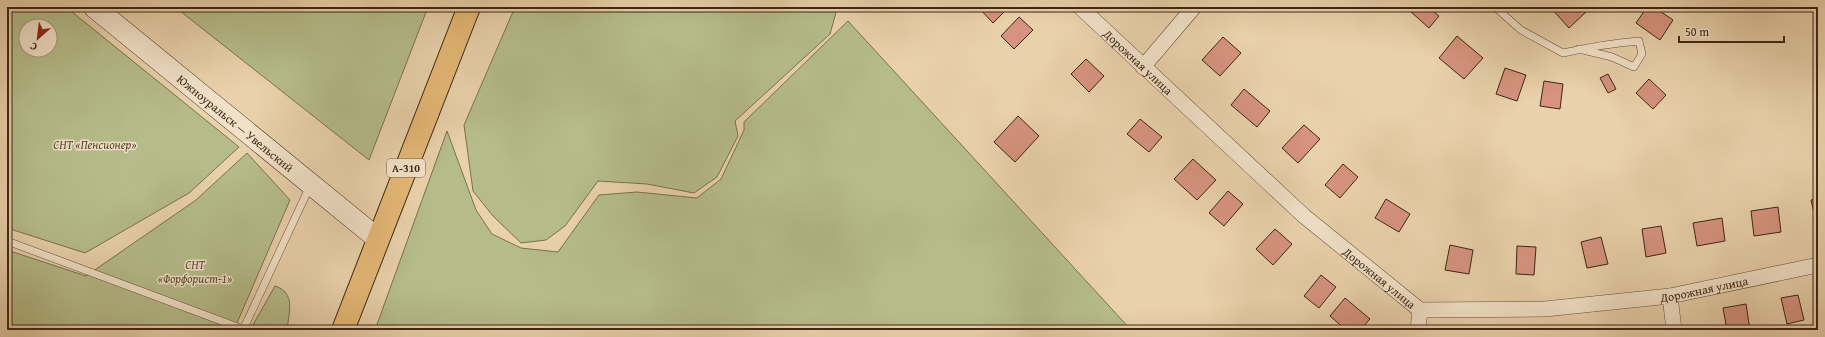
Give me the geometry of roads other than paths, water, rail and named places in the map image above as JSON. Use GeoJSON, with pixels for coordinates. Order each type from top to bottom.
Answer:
{"type":"FeatureCollection","features":[{"type":"Feature","properties":{"kind":"highway","name":"А-310"},"geometry":{"type":"LineString","coordinates":[[343,330],[469,7]]}},
{"type":"Feature","properties":{"kind":"street","name":"Южноуральск — Увельский"},"geometry":{"type":"LineString","coordinates":[[94,7],[378,239]]}},
{"type":"Feature","properties":{"kind":"street","name":"Дорожная улица"},"geometry":{"type":"LineString","coordinates":[[1080,7],[1304,216],[1420,310],[1545,309],[1670,296],[1818,265]]}},
{"type":"Feature","properties":{"kind":"street"},"geometry":{"type":"LineString","coordinates":[[1143,67],[1194,7]]}},
{"type":"Feature","properties":{"kind":"street"},"geometry":{"type":"LineString","coordinates":[[1670,296],[1674,330]]}},
{"type":"Feature","properties":{"kind":"street"},"geometry":{"type":"LineString","coordinates":[[1418,330],[1420,310]]}},
{"type":"Feature","properties":{"kind":"lane"},"geometry":{"type":"LineString","coordinates":[[1496,7],[1521,30],[1563,53],[1610,43],[1640,41],[1642,54],[1634,67],[1612,57],[1580,50]]}},
{"type":"Feature","properties":{"kind":"lane"},"geometry":{"type":"LineString","coordinates":[[7,241],[243,330],[310,184]]}},
{"type":"Feature","properties":{"kind":"park label","name":"СНТ «Пенсионер»"},"geometry":{"type":"Point","coordinates":[95,144]}},
{"type":"Feature","properties":{"kind":"park label","name":"СНТ «Форфорист-1»"},"geometry":{"type":"Point","coordinates":[195,271]}}]}
